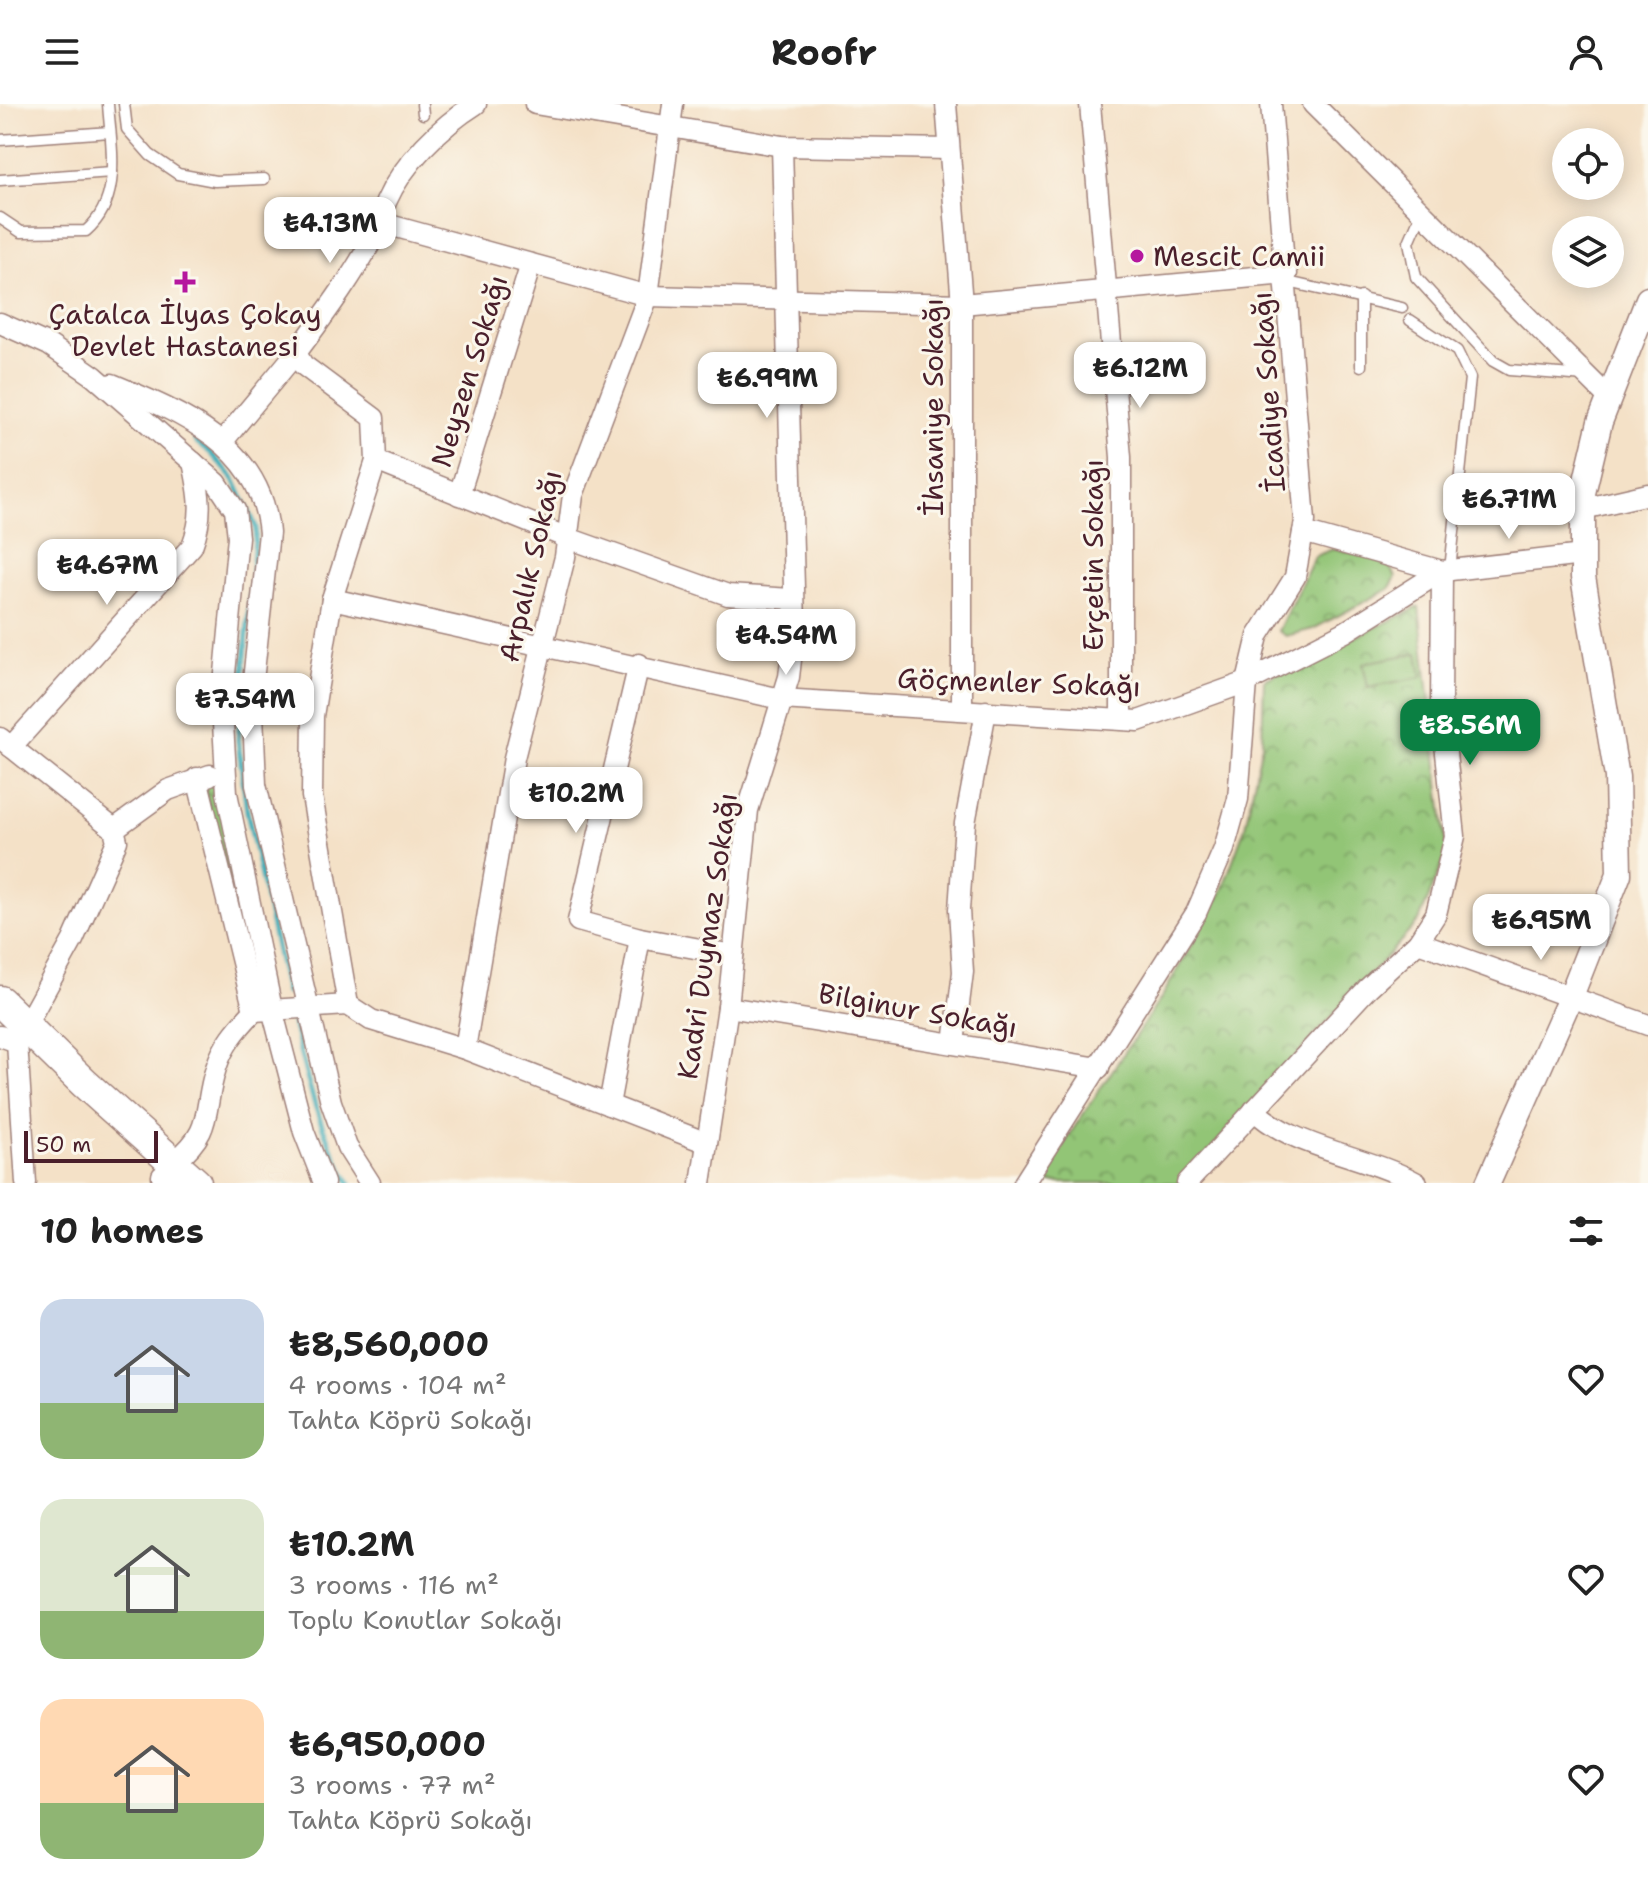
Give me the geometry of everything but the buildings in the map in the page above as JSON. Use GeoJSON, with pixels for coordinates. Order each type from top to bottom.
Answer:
{"type":"FeatureCollection","features":[{"type":"Feature","properties":{"kind":"main road"},"geometry":{"type":"LineString","coordinates":[[0,1001],[11,1032],[167,1176],[196,1183]]}},
{"type":"Feature","properties":{"kind":"street"},"geometry":{"type":"LineString","coordinates":[[223,441],[332,305],[382,223],[386,202],[405,172],[446,123],[476,104]]}},
{"type":"Feature","properties":{"kind":"street"},"geometry":{"type":"LineString","coordinates":[[535,104],[782,146],[949,149]]}},
{"type":"Feature","properties":{"kind":"street","name":"Arpalık Sokağı"},"geometry":{"type":"LineString","coordinates":[[465,1049],[514,758],[568,538],[573,495],[648,296],[673,104]]}},
{"type":"Feature","properties":{"kind":"street","name":"İhsaniye Sokağı"},"geometry":{"type":"LineString","coordinates":[[946,104],[962,304],[962,709]]}},
{"type":"Feature","properties":{"kind":"street","name":"Erçetin Sokağı"},"geometry":{"type":"LineString","coordinates":[[1090,104],[1109,290],[1121,457],[1121,719]]}},
{"type":"Feature","properties":{"kind":"street","name":"İcadiye Sokağı"},"geometry":{"type":"LineString","coordinates":[[1024,1183],[1196,913],[1224,849],[1238,799],[1247,682],[1258,636],[1295,577],[1303,532],[1288,278],[1271,104]]}},
{"type":"Feature","properties":{"kind":"street"},"geometry":{"type":"LineString","coordinates":[[1313,104],[1609,398]]}},
{"type":"Feature","properties":{"kind":"street","name":"Kadri Duymaz Sokağı"},"geometry":{"type":"LineString","coordinates":[[701,1183],[728,1007],[748,810],[789,677],[796,604],[791,599],[788,302],[782,146]]}},
{"type":"Feature","properties":{"kind":"street"},"geometry":{"type":"LineString","coordinates":[[382,223],[648,296],[788,302],[962,304],[1288,278]]}},
{"type":"Feature","properties":{"kind":"street","name":"Neyzen Sokağı"},"geometry":{"type":"LineString","coordinates":[[459,495],[531,264]]}},
{"type":"Feature","properties":{"kind":"street"},"geometry":{"type":"LineString","coordinates":[[1488,1183],[1571,996],[1619,874],[1617,777],[1583,577],[1583,509],[1586,479],[1609,398],[1643,325],[1648,299]]}},
{"type":"Feature","properties":{"kind":"street"},"geometry":{"type":"LineString","coordinates":[[0,323],[49,345],[94,376],[217,483],[235,510],[238,537],[222,705],[226,774],[263,1010]]}},
{"type":"Feature","properties":{"kind":"street"},"geometry":{"type":"LineString","coordinates":[[296,353],[303,365],[374,418],[376,461],[332,599],[313,716],[312,796],[348,1005]]}},
{"type":"Feature","properties":{"kind":"street"},"geometry":{"type":"LineString","coordinates":[[94,376],[182,413],[223,441],[267,512],[269,533],[252,690],[256,785],[331,1102],[347,1147],[370,1183]]}},
{"type":"Feature","properties":{"kind":"street"},"geometry":{"type":"LineString","coordinates":[[376,461],[568,538],[728,595],[791,599]]}},
{"type":"Feature","properties":{"kind":"street"},"geometry":{"type":"LineString","coordinates":[[26,1183],[11,1032],[73,940],[117,841],[114,829],[5,742],[192,546],[201,522],[202,503],[193,462]]}},
{"type":"Feature","properties":{"kind":"street"},"geometry":{"type":"LineString","coordinates":[[1583,509],[1648,494]]}},
{"type":"Feature","properties":{"kind":"street"},"geometry":{"type":"LineString","coordinates":[[1187,1183],[1368,988],[1418,942],[1436,914],[1455,836],[1441,707],[1446,571],[1303,532]]}},
{"type":"Feature","properties":{"kind":"street","name":"Göçmenler Sokağı"},"geometry":{"type":"LineString","coordinates":[[332,599],[639,664],[781,699],[1138,721],[1247,682],[1345,632],[1446,571],[1583,555]]}},
{"type":"Feature","properties":{"kind":"street"},"geometry":{"type":"LineString","coordinates":[[639,664],[578,921],[640,938],[733,955]]}},
{"type":"Feature","properties":{"kind":"street"},"geometry":{"type":"LineString","coordinates":[[954,1043],[963,972],[959,910],[965,823],[986,711]]}},
{"type":"Feature","properties":{"kind":"street"},"geometry":{"type":"LineString","coordinates":[[114,829],[168,790],[197,778],[226,774]]}},
{"type":"Feature","properties":{"kind":"street"},"geometry":{"type":"LineString","coordinates":[[197,778],[263,1010],[324,1183]]}},
{"type":"Feature","properties":{"kind":"street"},"geometry":{"type":"LineString","coordinates":[[609,1105],[640,938]]}},
{"type":"Feature","properties":{"kind":"street"},"geometry":{"type":"LineString","coordinates":[[1418,942],[1648,1025]]}},
{"type":"Feature","properties":{"kind":"street"},"geometry":{"type":"LineString","coordinates":[[167,1176],[195,1145],[209,1114],[215,1070],[229,1038],[263,1010],[307,1005],[348,1005],[371,1020],[465,1049],[707,1143]]}},
{"type":"Feature","properties":{"kind":"street","name":"Bilginur Sokağı"},"geometry":{"type":"LineString","coordinates":[[728,1007],[1099,1068]]}},
{"type":"Feature","properties":{"kind":"street"},"geometry":{"type":"LineString","coordinates":[[1254,1110],[1263,1119],[1298,1136],[1397,1172],[1417,1183]]}},
{"type":"Feature","properties":{"kind":"lane"},"geometry":{"type":"LineString","coordinates":[[0,218],[21,232],[86,231],[108,202],[112,172],[108,104]]}},
{"type":"Feature","properties":{"kind":"lane"},"geometry":{"type":"LineString","coordinates":[[124,104],[127,129],[150,155],[178,174],[215,181],[264,179]]}},
{"type":"Feature","properties":{"kind":"lane"},"geometry":{"type":"LineString","coordinates":[[0,140],[110,132]]}},
{"type":"Feature","properties":{"kind":"lane"},"geometry":{"type":"LineString","coordinates":[[0,180],[112,172]]}},
{"type":"Feature","properties":{"kind":"lane"},"geometry":{"type":"LineString","coordinates":[[1422,212],[1409,242],[1416,277],[1493,361],[1509,370],[1587,376]]}},
{"type":"Feature","properties":{"kind":"lane"},"geometry":{"type":"LineString","coordinates":[[1288,278],[1402,308]]}},
{"type":"Feature","properties":{"kind":"lane"},"geometry":{"type":"LineString","coordinates":[[1361,297],[1361,366]]}},
{"type":"Feature","properties":{"kind":"lane"},"geometry":{"type":"LineString","coordinates":[[1410,320],[1457,351],[1470,378],[1446,571]]}},
{"type":"Feature","properties":{"kind":"green space"},"geometry":{"type":"Polygon","coordinates":[[[1333,549],[1378,560],[1396,577],[1389,589],[1313,629],[1286,636],[1278,631],[1315,556],[1333,549]]]}},
{"type":"Feature","properties":{"kind":"green space"},"geometry":{"type":"Polygon","coordinates":[[[1419,607],[1447,853],[1419,921],[1180,1183],[1037,1183],[1163,995],[1221,893],[1245,827],[1262,744],[1264,680],[1419,607]]]}},
{"type":"Feature","properties":{"kind":"green space"},"geometry":{"type":"Polygon","coordinates":[[[1418,653],[1422,677],[1368,687],[1363,663],[1418,653]]]}},
{"type":"Feature","properties":{"kind":"green space"},"geometry":{"type":"Polygon","coordinates":[[[223,783],[266,994],[253,997],[204,785],[223,783]]]}},
{"type":"Feature","properties":{"kind":"waterway"},"geometry":{"type":"LineString","coordinates":[[195,441],[211,453],[234,479],[256,527],[238,740],[247,811],[286,993]]}},
{"type":"Feature","properties":{"kind":"waterway"},"geometry":{"type":"LineString","coordinates":[[293,1022],[322,1125],[350,1183]]}},
{"type":"Feature","properties":{"kind":"place","name":"Mescit Camii"},"geometry":{"type":"Point","coordinates":[1137,256]}},
{"type":"Feature","properties":{"kind":"place","name":"Çatalca İlyas Çokay Devlet Hastanesi"},"geometry":{"type":"Point","coordinates":[185,282]}}]}
